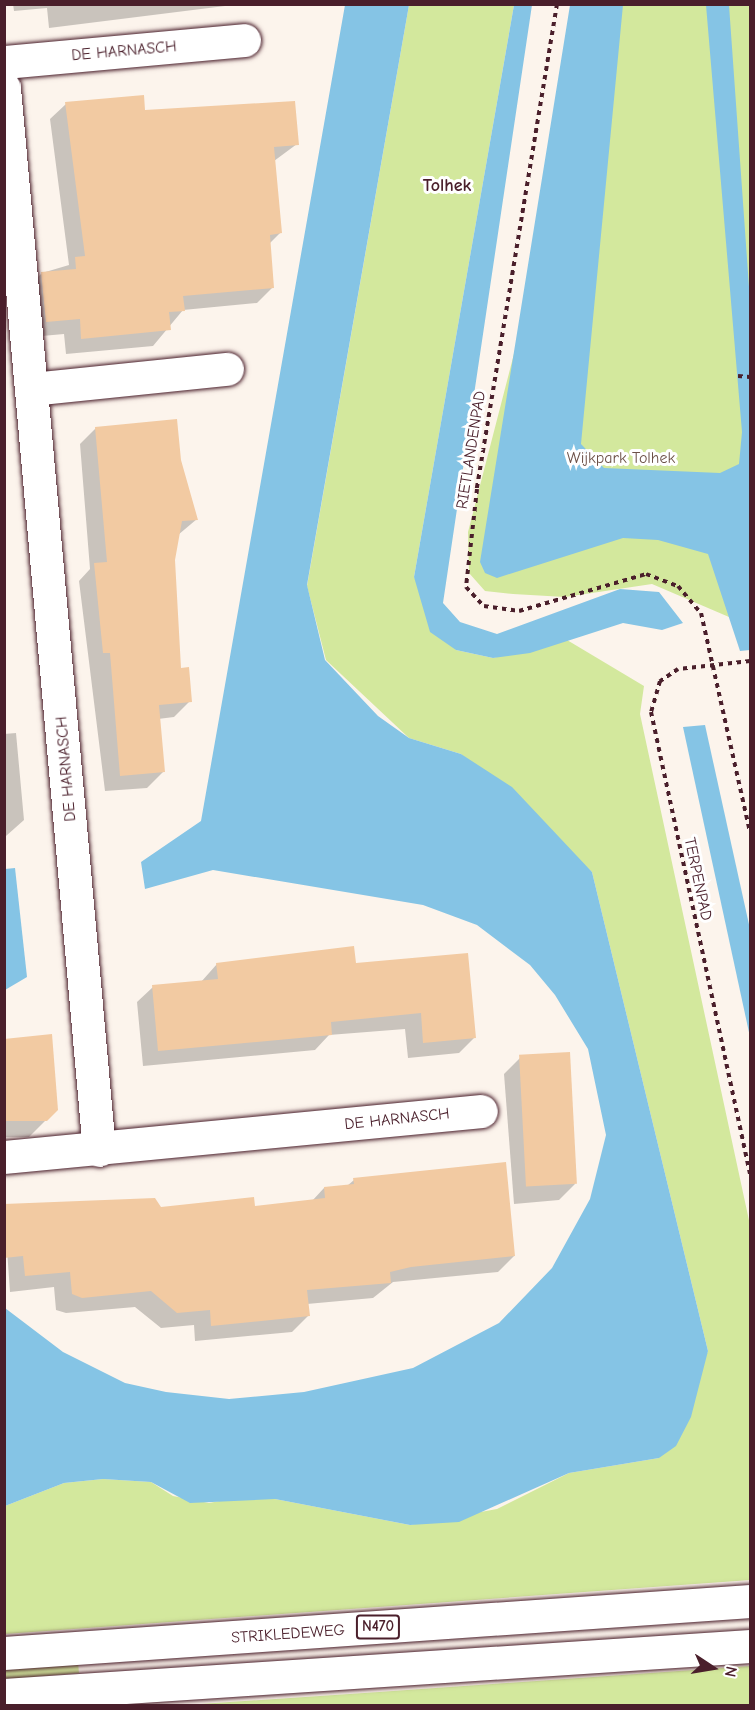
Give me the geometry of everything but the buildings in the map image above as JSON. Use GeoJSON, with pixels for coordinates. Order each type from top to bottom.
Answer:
{"type":"FeatureCollection","features":[{"type":"Feature","properties":{"kind":"street","name":"DE HARNASCH"},"geometry":{"type":"LineString","coordinates":[[4,62],[244,40]]}},
{"type":"Feature","properties":{"kind":"street","name":"DE HARNASCH"},"geometry":{"type":"LineString","coordinates":[[4,88],[99,1150]]}},
{"type":"Feature","properties":{"kind":"street"},"geometry":{"type":"LineString","coordinates":[[32,389],[227,369]]}},
{"type":"Feature","properties":{"kind":"street","name":"DE HARNASCH"},"geometry":{"type":"LineString","coordinates":[[4,1157],[99,1150],[481,1111]]}},
{"type":"Feature","properties":{"kind":"street","name":"STRIKLEDEWEG"},"geometry":{"type":"LineString","coordinates":[[4,1653],[750,1601]]}},
{"type":"Feature","properties":{"kind":"street"},"geometry":{"type":"LineString","coordinates":[[4,1695],[750,1646]]}},
{"type":"Feature","properties":{"kind":"path","name":"RIETLANDENPAD"},"geometry":{"type":"LineString","coordinates":[[557,4],[473,512],[466,587],[484,606],[519,611],[622,578],[663,578],[678,586],[701,613],[750,832]]}},
{"type":"Feature","properties":{"kind":"path"},"geometry":{"type":"LineString","coordinates":[[738,376],[750,377]]}},
{"type":"Feature","properties":{"kind":"path","name":"TERPENPAD"},"geometry":{"type":"LineString","coordinates":[[750,661],[678,669],[660,681],[651,712],[750,1175]]}},
{"type":"Feature","properties":{"kind":"green space"},"geometry":{"type":"Polygon","coordinates":[[[409,5],[514,5],[414,577],[456,650],[493,658],[567,640],[644,686],[640,714],[750,1225],[750,1580],[5,1634],[5,1506],[64,1483],[103,1479],[151,1482],[173,1496],[209,1503],[240,1497],[275,1499],[410,1525],[497,1509],[569,1473],[659,1458],[708,1351],[592,872],[461,754],[409,738],[326,660],[307,586],[409,5]]]}},
{"type":"Feature","properties":{"kind":"green space","name":"Wijkpark Tolhek"},"geometry":{"type":"Polygon","coordinates":[[[604,5],[750,5],[750,626],[652,584],[565,597],[513,594],[485,591],[469,573],[468,532],[604,5]]]}},
{"type":"Feature","properties":{"kind":"green space"},"geometry":{"type":"Polygon","coordinates":[[[78,1662],[79,1673],[6,1679],[5,1668],[78,1662]]]}},
{"type":"Feature","properties":{"kind":"green space"},"geometry":{"type":"Polygon","coordinates":[[[750,1666],[750,1705],[186,1705],[379,1692],[750,1666]]]}},
{"type":"Feature","properties":{"kind":"water"},"geometry":{"type":"Polygon","coordinates":[[[345,5],[409,5],[307,585],[325,660],[378,716],[409,738],[461,754],[512,787],[592,872],[708,1351],[691,1417],[676,1446],[659,1458],[569,1473],[459,1522],[410,1525],[275,1499],[190,1503],[151,1482],[103,1479],[64,1483],[5,1506],[5,1308],[63,1352],[125,1383],[166,1392],[229,1399],[304,1392],[413,1368],[499,1323],[552,1268],[590,1199],[606,1135],[588,1049],[555,995],[530,965],[477,925],[423,905],[213,870],[145,889],[141,862],[201,821],[345,5]]]}},
{"type":"Feature","properties":{"kind":"water"},"geometry":{"type":"Polygon","coordinates":[[[514,5],[532,5],[443,603],[460,622],[497,634],[620,589],[659,592],[683,623],[662,630],[623,623],[530,653],[493,658],[456,650],[430,632],[414,577],[514,5]]]}},
{"type":"Feature","properties":{"kind":"water"},"geometry":{"type":"Polygon","coordinates":[[[570,5],[623,5],[581,444],[604,468],[720,473],[739,464],[742,432],[706,5],[729,5],[750,301],[750,650],[740,651],[708,554],[658,540],[623,538],[497,578],[485,573],[480,562],[570,5]]]}},
{"type":"Feature","properties":{"kind":"water"},"geometry":{"type":"Polygon","coordinates":[[[705,725],[750,929],[750,1037],[683,727],[705,725]]]}},
{"type":"Feature","properties":{"kind":"water"},"geometry":{"type":"Polygon","coordinates":[[[15,868],[27,977],[5,990],[5,869],[15,868]]]}},
{"type":"Feature","properties":{"kind":"district","name":"Tolhek"},"geometry":{"type":"Point","coordinates":[447,186]}}]}
